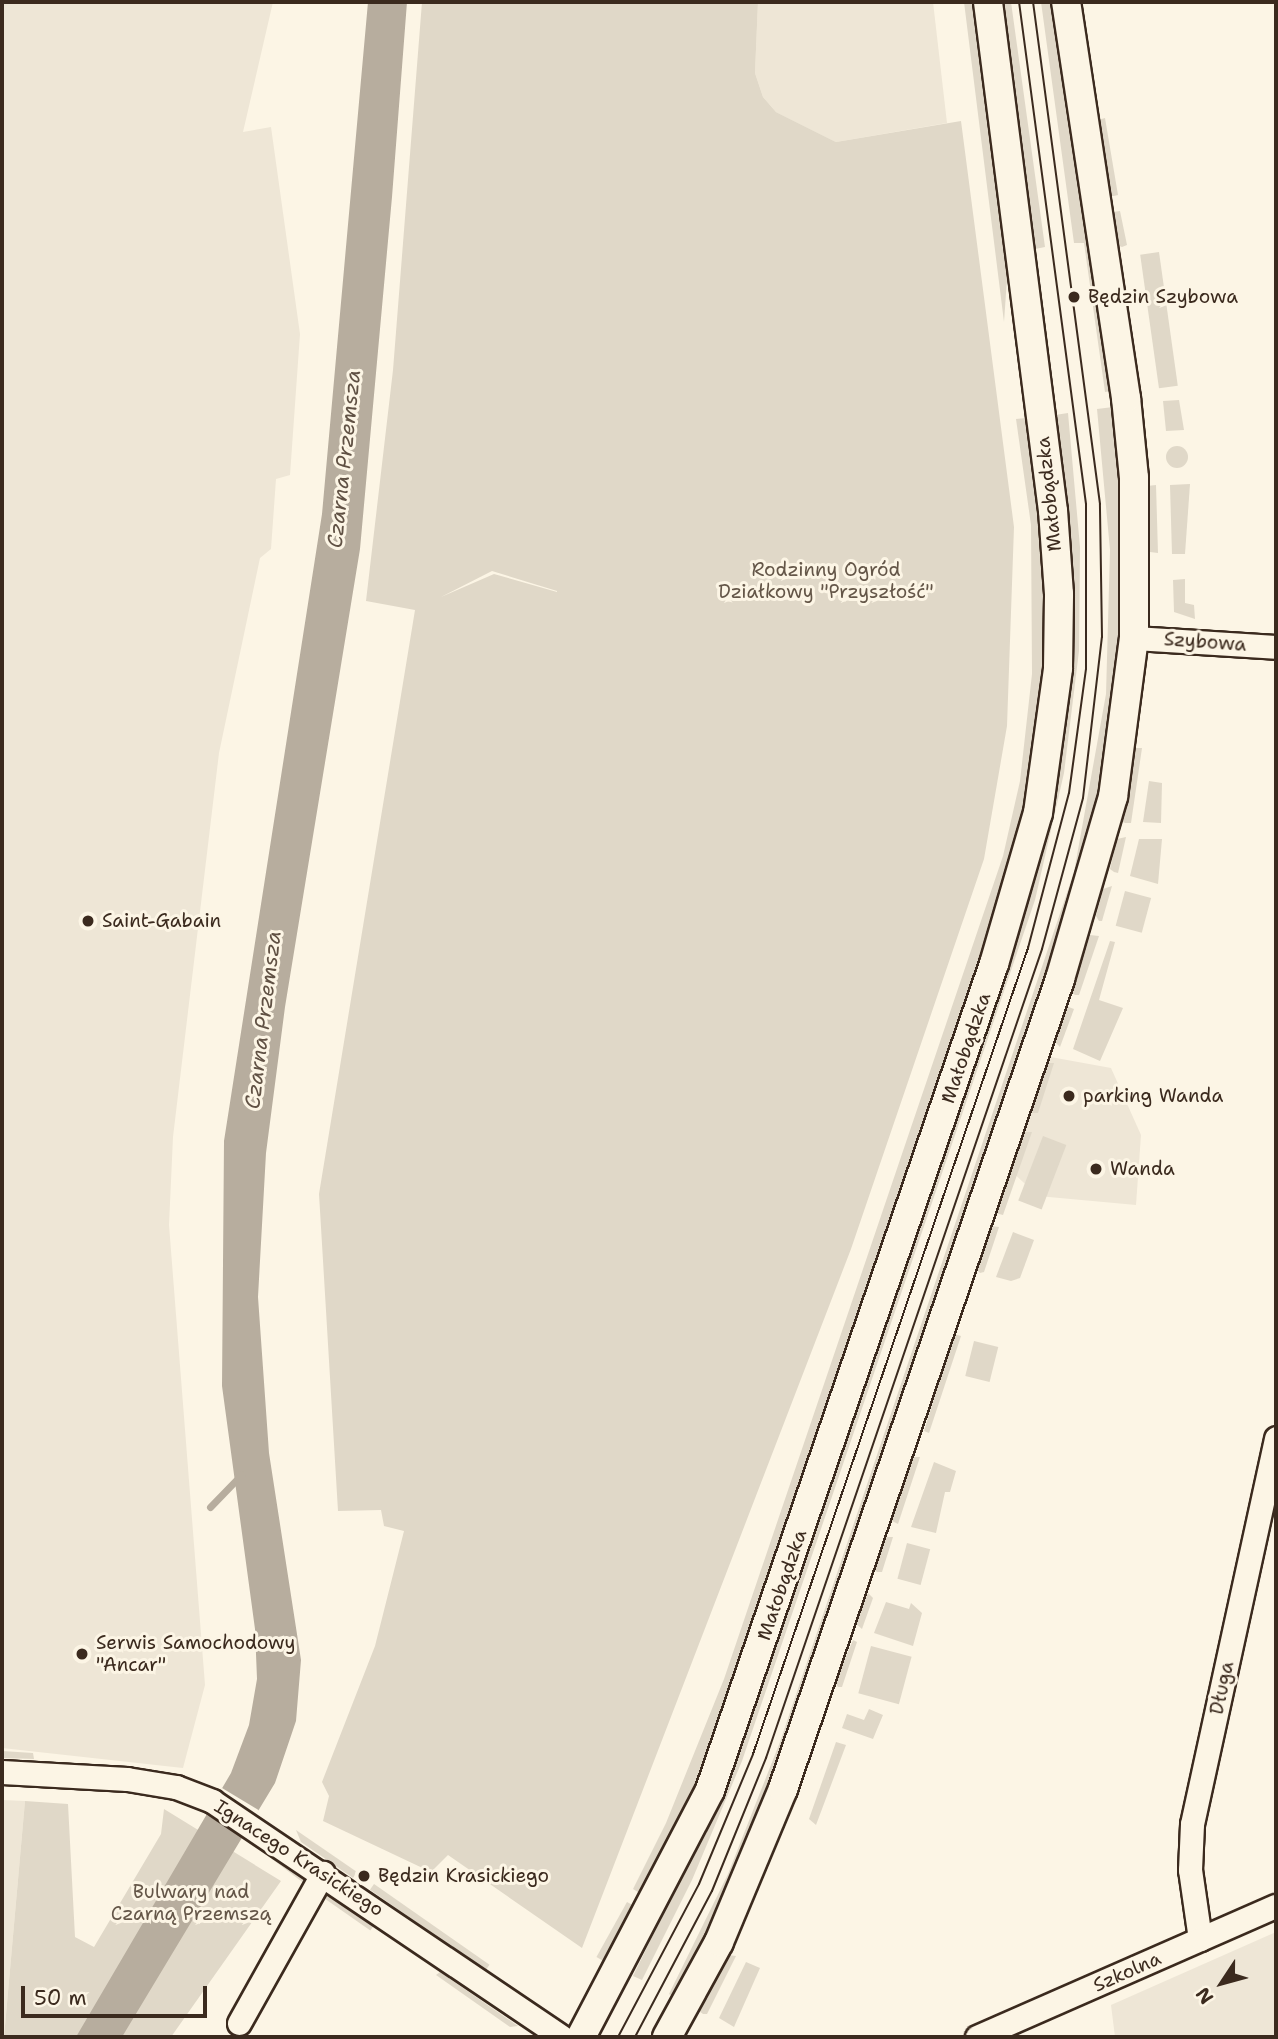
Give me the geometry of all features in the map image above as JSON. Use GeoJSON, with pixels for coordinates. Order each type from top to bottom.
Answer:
{"type":"FeatureCollection","features":[{"type":"Feature","properties":{"kind":"street","name":"Małobądzka"},"geometry":{"type":"LineString","coordinates":[[581,2037],[710,1790],[994,964],[1038,813],[1058,668],[1059,594],[1053,510],[988,2]]}},
{"type":"Feature","properties":{"kind":"street"},"geometry":{"type":"LineString","coordinates":[[667,2037],[719,1942],[783,1789],[1060,979],[1113,797],[1134,638],[1134,478],[1126,398],[1066,2]]}},
{"type":"Feature","properties":{"kind":"street","name":"Szybowa"},"geometry":{"type":"LineString","coordinates":[[1134,638],[1276,647]]}},
{"type":"Feature","properties":{"kind":"street","name":"Długa"},"geometry":{"type":"LineString","coordinates":[[1200,1939],[1190,1870],[1192,1824],[1276,1438]]}},
{"type":"Feature","properties":{"kind":"street","name":"Ignacego Krasickiego"},"geometry":{"type":"LineString","coordinates":[[2,1772],[127,1779],[176,1787],[212,1801],[323,1873],[562,2037]]}},
{"type":"Feature","properties":{"kind":"street"},"geometry":{"type":"LineString","coordinates":[[239,2023],[323,1873]]}},
{"type":"Feature","properties":{"kind":"street","name":"Szkolna"},"geometry":{"type":"LineString","coordinates":[[977,2037],[1276,1906]]}},
{"type":"Feature","properties":{"kind":"shaded area"},"geometry":{"type":"Polygon","coordinates":[[[2,2],[273,2],[243,132],[271,127],[300,334],[290,475],[276,479],[271,549],[260,558],[219,753],[173,1137],[169,1225],[205,1685],[183,1768],[2,1748],[2,2]]]}},
{"type":"Feature","properties":{"kind":"shaded area"},"geometry":{"type":"Polygon","coordinates":[[[758,2],[933,2],[947,123],[836,142],[776,112],[763,97],[755,73],[758,2]]]}},
{"type":"Feature","properties":{"kind":"shaded area"},"geometry":{"type":"Polygon","coordinates":[[[1045,1056],[1111,1068],[1141,1135],[1136,1205],[1038,1196],[1008,1168],[1045,1056]]]}},
{"type":"Feature","properties":{"kind":"shaded area"},"geometry":{"type":"Polygon","coordinates":[[[2,1800],[25,1801],[4,2037],[2,2037],[2,1800]]]}},
{"type":"Feature","properties":{"kind":"shaded area"},"geometry":{"type":"Polygon","coordinates":[[[1276,1932],[1276,2037],[1115,2037],[1111,2005],[1276,1932]]]}},
{"type":"Feature","properties":{"kind":"green space","name":"Rodzinny Ogród Działkowy \"Przyszłość\""},"geometry":{"type":"Polygon","coordinates":[[[422,2],[758,2],[755,73],[763,97],[776,112],[836,142],[961,121],[1014,527],[1007,726],[984,859],[851,1249],[582,1948],[448,1855],[431,1872],[323,1821],[329,1796],[322,1782],[375,1646],[404,1531],[384,1526],[381,1510],[338,1511],[319,1194],[415,610],[366,601],[393,370],[422,2]],[[492,571],[441,597],[494,574],[557,591],[492,571]]]}},
{"type":"Feature","properties":{"kind":"green space"},"geometry":{"type":"Polygon","coordinates":[[[964,2],[974,2],[1008,265],[1004,322],[964,2]]]}},
{"type":"Feature","properties":{"kind":"green space"},"geometry":{"type":"Polygon","coordinates":[[[1001,2],[1011,2],[1045,247],[1035,249],[1053,399],[1001,2]]]}},
{"type":"Feature","properties":{"kind":"green space"},"geometry":{"type":"Polygon","coordinates":[[[1041,2],[1052,2],[1111,391],[1105,392],[1084,243],[1074,243],[1041,2]]]}},
{"type":"Feature","properties":{"kind":"green space"},"geometry":{"type":"Polygon","coordinates":[[[1105,118],[1118,195],[1114,196],[1109,196],[1098,120],[1105,118]]]}},
{"type":"Feature","properties":{"kind":"green space"},"geometry":{"type":"Polygon","coordinates":[[[1120,211],[1127,245],[1122,247],[1117,245],[1113,212],[1120,211]]]}},
{"type":"Feature","properties":{"kind":"green space"},"geometry":{"type":"Polygon","coordinates":[[[1159,252],[1178,386],[1159,388],[1140,255],[1159,252]]]}},
{"type":"Feature","properties":{"kind":"green space"},"geometry":{"type":"Polygon","coordinates":[[[1179,400],[1184,430],[1166,431],[1163,401],[1179,400]]]}},
{"type":"Feature","properties":{"kind":"green space"},"geometry":{"type":"Polygon","coordinates":[[[1113,407],[1122,517],[1121,622],[1097,804],[1051,963],[778,1764],[713,1922],[675,1998],[669,1994],[728,1874],[780,1742],[1074,872],[1106,694],[1110,550],[1097,409],[1113,407]]]}},
{"type":"Feature","properties":{"kind":"green space"},"geometry":{"type":"Polygon","coordinates":[[[1068,413],[1080,547],[1079,651],[1064,773],[1035,900],[742,1761],[692,1880],[642,1980],[633,1976],[706,1827],[750,1721],[1039,867],[1060,771],[1070,682],[1070,549],[1055,415],[1068,413]]]}},
{"type":"Feature","properties":{"kind":"green space"},"geometry":{"type":"Polygon","coordinates":[[[1026,418],[1043,546],[1045,637],[1030,788],[1019,837],[977,972],[697,1782],[641,1894],[633,1889],[666,1823],[724,1679],[1003,856],[1020,781],[1032,674],[1031,525],[1016,419],[1026,418]]]}},
{"type":"Feature","properties":{"kind":"green space"},"geometry":{"type":"Polygon","coordinates":[[[1177,446],[1185,449],[1188,457],[1185,465],[1177,468],[1169,465],[1166,457],[1169,449],[1177,446]]]}},
{"type":"Feature","properties":{"kind":"green space"},"geometry":{"type":"Polygon","coordinates":[[[1190,484],[1185,554],[1172,554],[1170,485],[1190,484]]]}},
{"type":"Feature","properties":{"kind":"green space"},"geometry":{"type":"Polygon","coordinates":[[[1156,485],[1158,553],[1150,552],[1147,486],[1156,485]]]}},
{"type":"Feature","properties":{"kind":"green space"},"geometry":{"type":"Polygon","coordinates":[[[1185,579],[1185,603],[1194,605],[1195,619],[1174,612],[1173,580],[1185,579]]]}},
{"type":"Feature","properties":{"kind":"green space"},"geometry":{"type":"Polygon","coordinates":[[[1135,748],[1142,748],[1131,823],[1125,823],[1121,821],[1135,748]]]}},
{"type":"Feature","properties":{"kind":"green space"},"geometry":{"type":"Polygon","coordinates":[[[1149,781],[1162,783],[1161,823],[1143,822],[1149,781]]]}},
{"type":"Feature","properties":{"kind":"green space"},"geometry":{"type":"Polygon","coordinates":[[[1126,837],[1118,873],[1114,872],[1110,869],[1117,839],[1126,837]]]}},
{"type":"Feature","properties":{"kind":"green space"},"geometry":{"type":"Polygon","coordinates":[[[1139,839],[1162,839],[1158,884],[1130,876],[1139,839]]]}},
{"type":"Feature","properties":{"kind":"green space"},"geometry":{"type":"Polygon","coordinates":[[[1112,886],[1102,921],[1099,921],[1096,916],[1103,889],[1112,886]]]}},
{"type":"Feature","properties":{"kind":"green space"},"geometry":{"type":"Polygon","coordinates":[[[1125,891],[1151,898],[1142,933],[1116,926],[1125,891]]]}},
{"type":"Feature","properties":{"kind":"green space"},"geometry":{"type":"Polygon","coordinates":[[[1090,935],[1099,936],[1079,995],[1075,995],[1071,992],[1090,935]]]}},
{"type":"Feature","properties":{"kind":"green space"},"geometry":{"type":"Polygon","coordinates":[[[1110,941],[1115,942],[1099,1000],[1123,1008],[1100,1061],[1073,1049],[1110,941]]]}},
{"type":"Feature","properties":{"kind":"green space"},"geometry":{"type":"Polygon","coordinates":[[[1066,1006],[1074,1009],[1060,1047],[1054,1041],[1066,1006]]]}},
{"type":"Feature","properties":{"kind":"green space"},"geometry":{"type":"Polygon","coordinates":[[[1046,1063],[1054,1063],[1038,1113],[1032,1113],[1046,1063]]]}},
{"type":"Feature","properties":{"kind":"green space"},"geometry":{"type":"Polygon","coordinates":[[[1022,1132],[1032,1132],[1003,1215],[995,1213],[1022,1132]]]}},
{"type":"Feature","properties":{"kind":"green space"},"geometry":{"type":"Polygon","coordinates":[[[1043,1136],[1066,1145],[1042,1209],[1018,1200],[1043,1136]]]}},
{"type":"Feature","properties":{"kind":"green space"},"geometry":{"type":"Polygon","coordinates":[[[991,1226],[999,1227],[984,1272],[980,1273],[976,1269],[991,1226]]]}},
{"type":"Feature","properties":{"kind":"green space"},"geometry":{"type":"Polygon","coordinates":[[[1013,1232],[1034,1240],[1020,1278],[1011,1281],[996,1277],[1013,1232]]]}},
{"type":"Feature","properties":{"kind":"green space"},"geometry":{"type":"Polygon","coordinates":[[[954,1334],[961,1336],[929,1433],[924,1431],[954,1334]]]}},
{"type":"Feature","properties":{"kind":"green space"},"geometry":{"type":"Polygon","coordinates":[[[974,1341],[998,1347],[990,1382],[965,1376],[974,1341]]]}},
{"type":"Feature","properties":{"kind":"green space"},"geometry":{"type":"Polygon","coordinates":[[[912,1457],[920,1457],[898,1524],[890,1520],[912,1457]]]}},
{"type":"Feature","properties":{"kind":"green space"},"geometry":{"type":"Polygon","coordinates":[[[934,1462],[956,1471],[950,1492],[945,1492],[936,1533],[911,1527],[934,1462]]]}},
{"type":"Feature","properties":{"kind":"green space"},"geometry":{"type":"Polygon","coordinates":[[[884,1537],[893,1537],[882,1572],[877,1572],[873,1569],[884,1537]]]}},
{"type":"Feature","properties":{"kind":"green space"},"geometry":{"type":"Polygon","coordinates":[[[907,1543],[930,1549],[921,1585],[897,1579],[907,1543]]]}},
{"type":"Feature","properties":{"kind":"green space"},"geometry":{"type":"Polygon","coordinates":[[[868,1593],[873,1598],[862,1629],[855,1623],[868,1593]]]}},
{"type":"Feature","properties":{"kind":"green space"},"geometry":{"type":"Polygon","coordinates":[[[886,1602],[909,1609],[911,1603],[922,1613],[913,1646],[874,1633],[886,1602]]]}},
{"type":"Feature","properties":{"kind":"green space"},"geometry":{"type":"Polygon","coordinates":[[[853,1640],[857,1642],[842,1687],[838,1687],[835,1682],[853,1640]]]}},
{"type":"Feature","properties":{"kind":"green space"},"geometry":{"type":"Polygon","coordinates":[[[871,1646],[912,1657],[899,1704],[858,1693],[871,1646]]]}},
{"type":"Feature","properties":{"kind":"green space"},"geometry":{"type":"Polygon","coordinates":[[[869,1709],[883,1715],[873,1739],[842,1728],[847,1714],[864,1720],[869,1709]]]}},
{"type":"Feature","properties":{"kind":"green space"},"geometry":{"type":"Polygon","coordinates":[[[836,1742],[846,1745],[816,1825],[809,1819],[836,1742]]]}},
{"type":"Feature","properties":{"kind":"green space"},"geometry":{"type":"Polygon","coordinates":[[[2,1751],[33,1753],[34,1759],[2,1758],[2,1751]]]}},
{"type":"Feature","properties":{"kind":"green space","name":"Bulwary nad Czarną Przemszą"},"geometry":{"type":"Polygon","coordinates":[[[25,1801],[68,1804],[75,1937],[94,1947],[161,1834],[164,1809],[281,1881],[171,2037],[4,2037],[25,1801]]]}},
{"type":"Feature","properties":{"kind":"green space"},"geometry":{"type":"Polygon","coordinates":[[[296,1830],[357,1872],[353,1878],[301,1842],[296,1830]]]}},
{"type":"Feature","properties":{"kind":"green space"},"geometry":{"type":"Polygon","coordinates":[[[249,1835],[307,1879],[305,1884],[272,1859],[249,1835]]]}},
{"type":"Feature","properties":{"kind":"green space"},"geometry":{"type":"Polygon","coordinates":[[[374,1884],[490,1965],[485,1971],[370,1890],[374,1884]]]}},
{"type":"Feature","properties":{"kind":"green space"},"geometry":{"type":"Polygon","coordinates":[[[323,1890],[374,1926],[370,1930],[320,1895],[323,1890]]]}},
{"type":"Feature","properties":{"kind":"green space"},"geometry":{"type":"Polygon","coordinates":[[[627,1902],[636,1907],[605,1962],[596,1957],[627,1902]]]}},
{"type":"Feature","properties":{"kind":"green space"},"geometry":{"type":"Polygon","coordinates":[[[728,1955],[736,1956],[707,2014],[703,2014],[699,2011],[728,1955]]]}},
{"type":"Feature","properties":{"kind":"green space"},"geometry":{"type":"Polygon","coordinates":[[[746,1962],[760,1968],[734,2027],[719,2018],[746,1962]]]}},
{"type":"Feature","properties":{"kind":"green space"},"geometry":{"type":"Polygon","coordinates":[[[440,1972],[518,2026],[510,2027],[436,1975],[440,1972]]]}},
{"type":"Feature","properties":{"kind":"water","name":"Czarna Przemsza"},"geometry":{"type":"Polygon","coordinates":[[[368,2],[407,2],[392,197],[360,549],[285,1007],[266,1153],[258,1297],[269,1453],[301,1660],[296,1721],[275,1783],[122,2037],[76,2037],[231,1773],[249,1725],[257,1679],[255,1629],[222,1386],[224,1141],[322,514],[368,2]]]}},
{"type":"Feature","properties":{"kind":"pier"},"geometry":{"type":"Polygon","coordinates":[[[222,1788],[259,1810],[243,1837],[206,1815],[222,1788]]]}},
{"type":"Feature","properties":{"kind":"waterway"},"geometry":{"type":"LineString","coordinates":[[210,1507],[241,1475]]}},
{"type":"Feature","properties":{"kind":"tram line"},"geometry":{"type":"LineString","coordinates":[[618,2037],[699,1884],[753,1754],[1028,948],[1069,793],[1086,669],[1086,504],[1019,2]]}},
{"type":"Feature","properties":{"kind":"tram line"},"geometry":{"type":"LineString","coordinates":[[635,2037],[712,1891],[766,1758],[1042,949],[1083,798],[1102,637],[1100,504],[1033,2]]}},
{"type":"Feature","properties":{"kind":"place","name":"Będzin Szybowa"},"geometry":{"type":"Point","coordinates":[1074,297]}},
{"type":"Feature","properties":{"kind":"place","name":"Saint-Gabain"},"geometry":{"type":"Point","coordinates":[88,921]}},
{"type":"Feature","properties":{"kind":"place","name":"parking Wanda"},"geometry":{"type":"Point","coordinates":[1069,1096]}},
{"type":"Feature","properties":{"kind":"place","name":"Wanda"},"geometry":{"type":"Point","coordinates":[1096,1169]}},
{"type":"Feature","properties":{"kind":"place","name":"Serwis Samochodowy \"Ancar\""},"geometry":{"type":"Point","coordinates":[82,1654]}},
{"type":"Feature","properties":{"kind":"place","name":"Będzin Krasickiego"},"geometry":{"type":"Point","coordinates":[364,1876]}}]}
